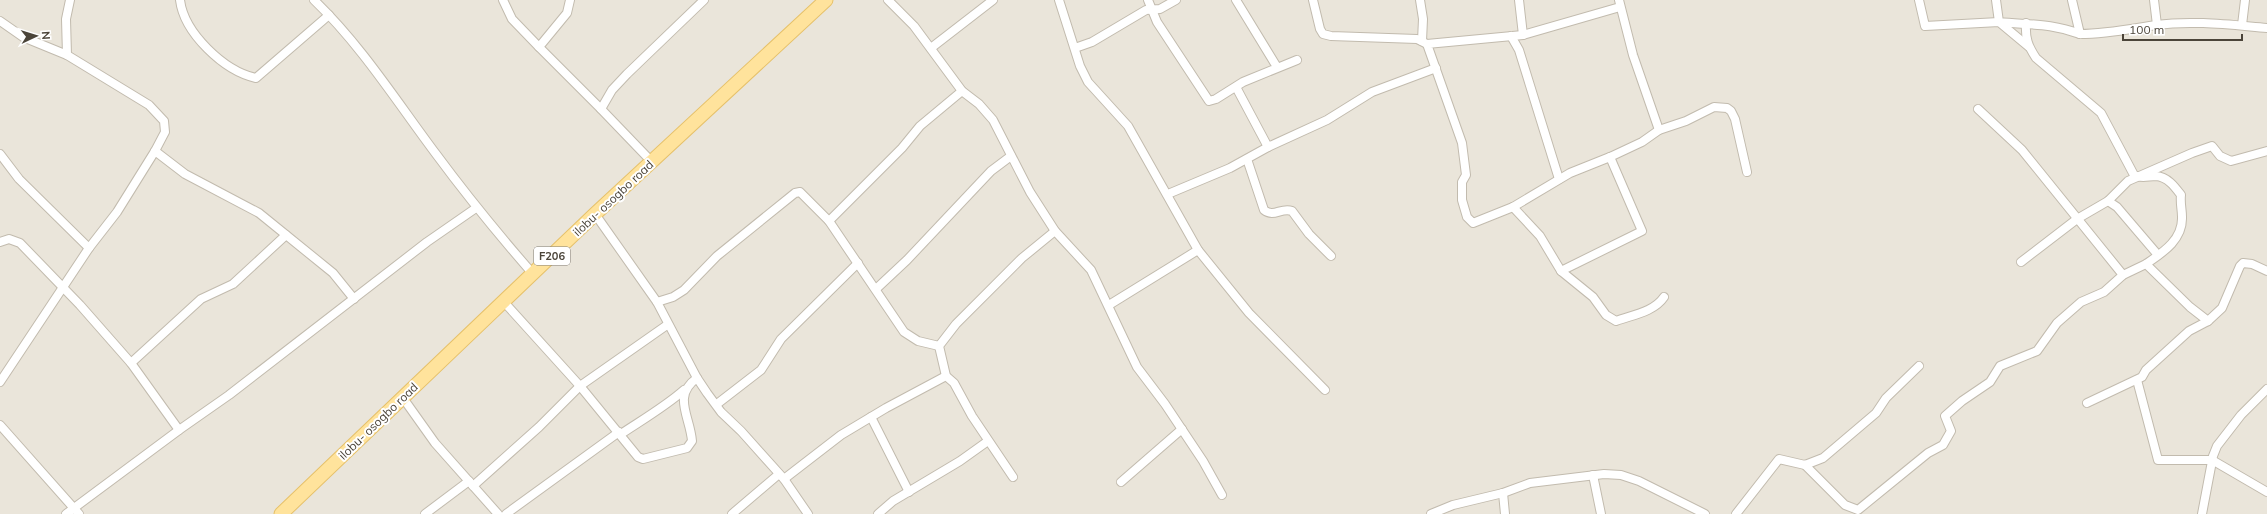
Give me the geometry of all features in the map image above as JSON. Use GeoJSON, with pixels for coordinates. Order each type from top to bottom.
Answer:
{"type":"FeatureCollection","features":[{"type":"Feature","properties":{"kind":"main road","name":"ilobu- osogbo road"},"geometry":{"type":"LineString","coordinates":[[281,514],[819,2]]}},
{"type":"Feature","properties":{"kind":"street"},"geometry":{"type":"LineString","coordinates":[[180,0],[181,8],[191,27],[218,59],[232,69],[256,78],[329,15]]}},
{"type":"Feature","properties":{"kind":"street"},"geometry":{"type":"LineString","coordinates":[[314,0],[329,15],[388,88],[476,208],[533,274]]}},
{"type":"Feature","properties":{"kind":"street"},"geometry":{"type":"LineString","coordinates":[[503,0],[512,19],[652,162]]}},
{"type":"Feature","properties":{"kind":"street"},"geometry":{"type":"LineString","coordinates":[[539,47],[567,13],[570,0]]}},
{"type":"Feature","properties":{"kind":"street"},"geometry":{"type":"LineString","coordinates":[[601,109],[605,99],[617,85],[704,0]]}},
{"type":"Feature","properties":{"kind":"street"},"geometry":{"type":"LineString","coordinates":[[888,0],[914,26],[962,91],[979,104],[993,120],[1010,156],[1030,192],[1056,231],[1091,270],[1109,305],[1137,367],[1182,429],[1222,495]]}},
{"type":"Feature","properties":{"kind":"street"},"geometry":{"type":"LineString","coordinates":[[931,48],[993,0]]}},
{"type":"Feature","properties":{"kind":"street"},"geometry":{"type":"LineString","coordinates":[[1059,0],[1080,66],[1088,82],[1128,126],[1168,194],[1198,250],[1249,313],[1325,390]]}},
{"type":"Feature","properties":{"kind":"street"},"geometry":{"type":"LineString","coordinates":[[1148,0],[1150,8],[1208,100],[1214,100],[1236,87],[1277,67],[1297,60]]}},
{"type":"Feature","properties":{"kind":"street"},"geometry":{"type":"LineString","coordinates":[[1075,48],[1092,42],[1150,8],[1160,9],[1176,0]]}},
{"type":"Feature","properties":{"kind":"street"},"geometry":{"type":"LineString","coordinates":[[1236,0],[1277,67]]}},
{"type":"Feature","properties":{"kind":"street"},"geometry":{"type":"LineString","coordinates":[[1313,0],[1322,34],[1331,36],[1424,42],[1523,35],[1620,4],[1633,55],[1659,130]]}},
{"type":"Feature","properties":{"kind":"street"},"geometry":{"type":"LineString","coordinates":[[1420,0],[1424,42],[1436,68],[1462,143],[1466,175],[1462,182],[1462,200],[1468,217],[1473,223],[1513,207],[1559,179],[1642,142],[1659,130],[1686,121],[1714,107],[1728,108],[1735,119],[1747,172]]}},
{"type":"Feature","properties":{"kind":"street"},"geometry":{"type":"LineString","coordinates":[[1519,0],[1523,35]]}},
{"type":"Feature","properties":{"kind":"street"},"geometry":{"type":"LineString","coordinates":[[1918,0],[1925,26],[1999,22],[2061,26],[2080,34],[2098,34],[2157,25],[2214,23],[2267,28]]}},
{"type":"Feature","properties":{"kind":"street"},"geometry":{"type":"LineString","coordinates":[[1996,0],[1999,22],[2029,47]]}},
{"type":"Feature","properties":{"kind":"street"},"geometry":{"type":"LineString","coordinates":[[2072,0],[2080,34]]}},
{"type":"Feature","properties":{"kind":"street"},"geometry":{"type":"LineString","coordinates":[[2154,0],[2157,25]]}},
{"type":"Feature","properties":{"kind":"street"},"geometry":{"type":"LineString","coordinates":[[2242,25],[2245,0]]}},
{"type":"Feature","properties":{"kind":"street"},"geometry":{"type":"LineString","coordinates":[[67,2],[67,55]]}},
{"type":"Feature","properties":{"kind":"street"},"geometry":{"type":"LineString","coordinates":[[0,20],[23,37],[67,55],[149,105],[164,121],[165,132],[155,151],[117,212],[89,248],[0,382]]}},
{"type":"Feature","properties":{"kind":"street"},"geometry":{"type":"LineString","coordinates":[[1736,514],[1779,459],[1805,465],[1845,505],[1858,510],[1928,453],[1943,444],[1951,431],[1945,416],[1962,401],[1990,382],[2000,366],[2037,352],[2051,334],[2057,322],[2081,302],[2104,292],[2123,276],[2146,264],[2169,248],[2179,233],[2182,217],[2179,207],[2181,195],[2172,183],[2157,176],[2138,177],[2134,175],[2101,113],[2036,58],[2029,47],[2025,36],[2026,24]]}},
{"type":"Feature","properties":{"kind":"street"},"geometry":{"type":"LineString","coordinates":[[1512,36],[1519,50],[1559,179]]}},
{"type":"Feature","properties":{"kind":"street"},"geometry":{"type":"LineString","coordinates":[[1168,194],[1247,159],[1268,147],[1327,120],[1372,92],[1436,68]]}},
{"type":"Feature","properties":{"kind":"street"},"geometry":{"type":"LineString","coordinates":[[1236,87],[1268,147]]}},
{"type":"Feature","properties":{"kind":"street"},"geometry":{"type":"LineString","coordinates":[[828,221],[902,148],[920,126],[962,91]]}},
{"type":"Feature","properties":{"kind":"street"},"geometry":{"type":"LineString","coordinates":[[1978,109],[2022,150],[2123,276]]}},
{"type":"Feature","properties":{"kind":"street"},"geometry":{"type":"LineString","coordinates":[[2021,262],[2077,219],[2108,201],[2128,181],[2192,153],[2212,146],[2220,156],[2231,161],[2267,151]]}},
{"type":"Feature","properties":{"kind":"street"},"geometry":{"type":"LineString","coordinates":[[155,151],[185,174],[259,213],[333,273],[354,299]]}},
{"type":"Feature","properties":{"kind":"street"},"geometry":{"type":"LineString","coordinates":[[0,154],[19,179],[89,248]]}},
{"type":"Feature","properties":{"kind":"street"},"geometry":{"type":"LineString","coordinates":[[876,288],[907,260],[991,172],[1010,156]]}},
{"type":"Feature","properties":{"kind":"street"},"geometry":{"type":"LineString","coordinates":[[1561,271],[1642,231],[1610,157]]}},
{"type":"Feature","properties":{"kind":"street"},"geometry":{"type":"LineString","coordinates":[[1247,159],[1264,210],[1269,214],[1274,214],[1283,209],[1292,210],[1309,234],[1331,256]]}},
{"type":"Feature","properties":{"kind":"street"},"geometry":{"type":"LineString","coordinates":[[657,302],[672,297],[684,290],[717,256],[795,193],[803,193],[828,221],[876,288],[884,306],[904,332],[918,341],[939,346]]}},
{"type":"Feature","properties":{"kind":"street"},"geometry":{"type":"LineString","coordinates":[[2108,201],[2118,208],[2158,255]]}},
{"type":"Feature","properties":{"kind":"street"},"geometry":{"type":"LineString","coordinates":[[1513,207],[1540,236],[1561,271],[1593,297],[1606,314],[1616,320],[1643,312],[1659,304],[1664,297]]}},
{"type":"Feature","properties":{"kind":"street"},"geometry":{"type":"LineString","coordinates":[[66,514],[76,511],[178,430],[229,395],[272,360],[427,242],[476,208]]}},
{"type":"Feature","properties":{"kind":"street"},"geometry":{"type":"LineString","coordinates":[[595,214],[657,302],[667,325],[684,351],[697,378],[721,412],[741,431],[781,477],[808,514]]}},
{"type":"Feature","properties":{"kind":"street"},"geometry":{"type":"LineString","coordinates":[[939,346],[956,324],[1017,263],[1056,231]]}},
{"type":"Feature","properties":{"kind":"street"},"geometry":{"type":"LineString","coordinates":[[131,363],[201,299],[233,284],[286,235]]}},
{"type":"Feature","properties":{"kind":"street"},"geometry":{"type":"LineString","coordinates":[[0,242],[9,239],[20,243],[131,363],[178,430]]}},
{"type":"Feature","properties":{"kind":"street"},"geometry":{"type":"LineString","coordinates":[[1109,305],[1198,250]]}},
{"type":"Feature","properties":{"kind":"street"},"geometry":{"type":"LineString","coordinates":[[716,404],[761,370],[781,339],[858,263]]}},
{"type":"Feature","properties":{"kind":"street"},"geometry":{"type":"LineString","coordinates":[[2086,403],[2137,380],[2189,331],[2208,320],[2222,308],[2240,266],[2243,263],[2252,264],[2267,272]]}},
{"type":"Feature","properties":{"kind":"street"},"geometry":{"type":"LineString","coordinates":[[2146,264],[2190,307],[2208,320]]}},
{"type":"Feature","properties":{"kind":"street"},"geometry":{"type":"LineString","coordinates":[[504,302],[580,386],[620,433],[638,457],[643,459],[686,448],[692,441],[684,405],[684,390]]}},
{"type":"Feature","properties":{"kind":"street"},"geometry":{"type":"LineString","coordinates":[[425,514],[471,484],[539,427],[580,386],[667,325]]}},
{"type":"Feature","properties":{"kind":"street"},"geometry":{"type":"LineString","coordinates":[[939,346],[946,376],[954,383],[988,442],[1013,477]]}},
{"type":"Feature","properties":{"kind":"street"},"geometry":{"type":"LineString","coordinates":[[1805,465],[1823,458],[1876,413],[1886,398],[1918,366]]}},
{"type":"Feature","properties":{"kind":"street"},"geometry":{"type":"LineString","coordinates":[[732,514],[781,477],[841,435],[946,376]]}},
{"type":"Feature","properties":{"kind":"street"},"geometry":{"type":"LineString","coordinates":[[506,514],[620,433],[674,399],[684,390],[687,385],[697,378]]}},
{"type":"Feature","properties":{"kind":"street"},"geometry":{"type":"LineString","coordinates":[[2137,380],[2158,460],[2212,460],[2267,492]]}},
{"type":"Feature","properties":{"kind":"street"},"geometry":{"type":"LineString","coordinates":[[2202,514],[2212,460],[2217,446],[2240,415],[2267,389]]}},
{"type":"Feature","properties":{"kind":"street"},"geometry":{"type":"LineString","coordinates":[[403,398],[435,443],[498,514]]}},
{"type":"Feature","properties":{"kind":"street"},"geometry":{"type":"LineString","coordinates":[[871,417],[909,492]]}},
{"type":"Feature","properties":{"kind":"street"},"geometry":{"type":"LineString","coordinates":[[0,425],[76,511]]}},
{"type":"Feature","properties":{"kind":"street"},"geometry":{"type":"LineString","coordinates":[[1121,482],[1182,429]]}},
{"type":"Feature","properties":{"kind":"street"},"geometry":{"type":"LineString","coordinates":[[878,514],[893,501],[988,442]]}},
{"type":"Feature","properties":{"kind":"street"},"geometry":{"type":"LineString","coordinates":[[1593,475],[1601,514]]}},
{"type":"Feature","properties":{"kind":"street"},"geometry":{"type":"LineString","coordinates":[[1431,514],[1453,505],[1503,493],[1530,483],[1593,475],[1621,475],[1639,481],[1660,489],[1705,514]]}},
{"type":"Feature","properties":{"kind":"street"},"geometry":{"type":"LineString","coordinates":[[1503,493],[1505,514]]}},
{"type":"Feature","properties":{"kind":"shaded area"},"geometry":{"type":"Polygon","coordinates":[[[0,0],[2267,0],[2267,514],[0,514],[0,0]]]}}]}
